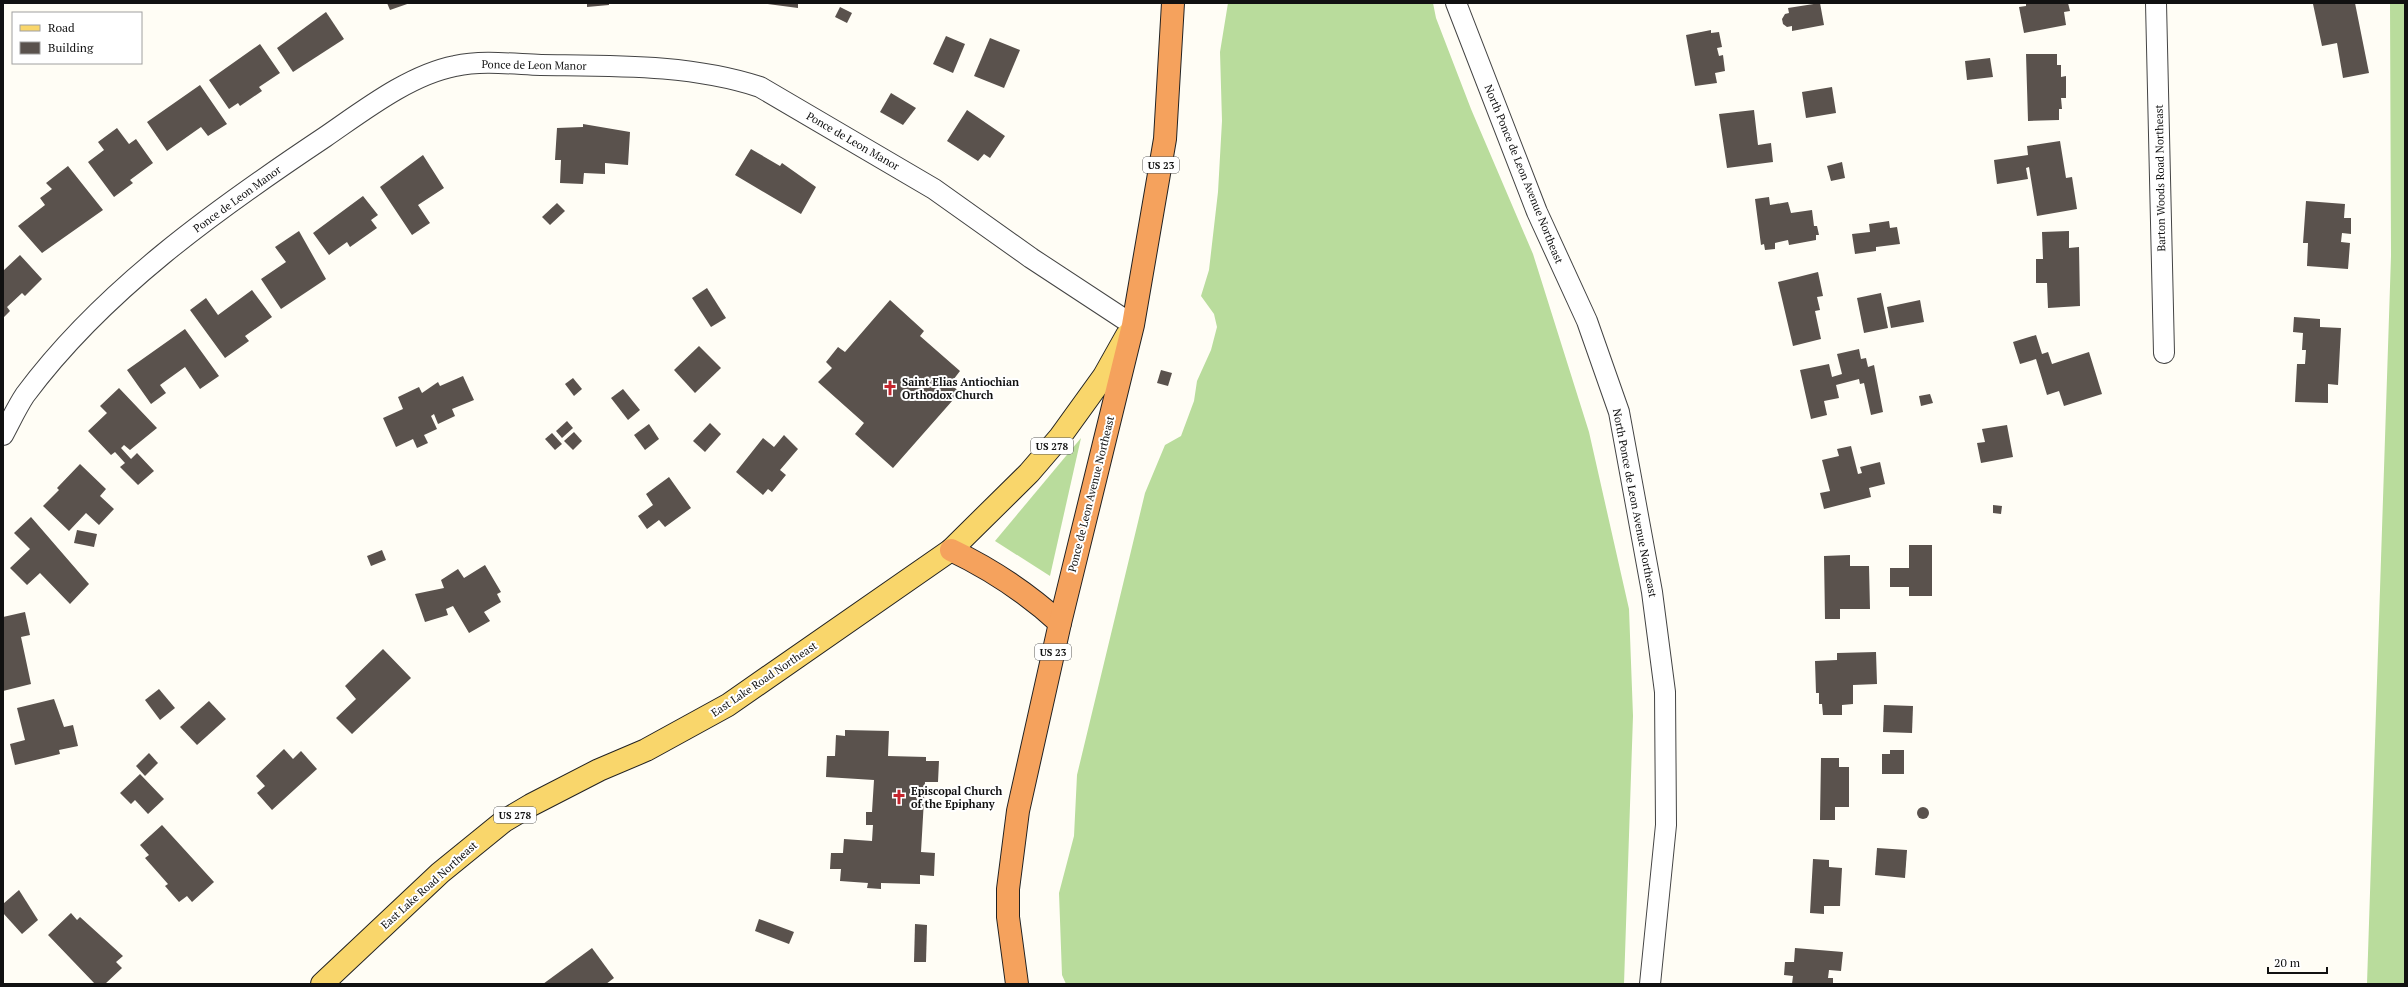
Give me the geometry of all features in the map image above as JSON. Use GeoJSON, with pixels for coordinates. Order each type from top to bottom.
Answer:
{"type":"FeatureCollection","features":[{"type":"Feature","properties":{"kind":"highway","name":"Ponce de Leon Avenue Northeast"},"geometry":{"type":"LineString","coordinates":[[1017,984],[1008,917],[1008,889],[1011,849],[1018,811],[1060,623],[1133,325],[1165,139],[1173,3]]}},
{"type":"Feature","properties":{"kind":"highway"},"geometry":{"type":"LineString","coordinates":[[951,550],[986,566],[1035,600],[1060,623]]}},
{"type":"Feature","properties":{"kind":"main road","name":"East Lake Road Northeast"},"geometry":{"type":"LineString","coordinates":[[322,984],[440,873],[504,821],[531,805],[599,770],[646,750],[728,705],[951,550],[1029,473],[1060,437],[1104,376],[1133,325]]}},
{"type":"Feature","properties":{"kind":"street","name":"North Ponce de Leon Avenue Northeast"},"geometry":{"type":"LineString","coordinates":[[1456,3],[1537,212],[1587,321],[1619,412],[1652,597],[1665,692],[1666,825],[1650,984]]}},
{"type":"Feature","properties":{"kind":"street","name":"Barton Woods Road Northeast"},"geometry":{"type":"LineString","coordinates":[[2156,3],[2164,353]]}},
{"type":"Feature","properties":{"kind":"street","name":"Ponce de Leon Manor"},"geometry":{"type":"LineString","coordinates":[[3,435],[24,397],[56,357],[146,267],[274,171],[378,101],[427,74],[455,66],[488,64],[639,66],[731,77],[760,87],[934,189],[1032,258],[1133,325]]}},
{"type":"Feature","properties":{"kind":"green space"},"geometry":{"type":"Polygon","coordinates":[[[1228,3],[1433,3],[1436,18],[1471,109],[1533,254],[1589,432],[1629,609],[1633,716],[1624,984],[1066,984],[1062,975],[1059,893],[1074,836],[1077,775],[1145,493],[1165,445],[1181,436],[1194,401],[1197,381],[1211,350],[1217,327],[1214,314],[1201,296],[1209,270],[1218,192],[1222,121],[1220,52],[1228,3]]]}},
{"type":"Feature","properties":{"kind":"green space"},"geometry":{"type":"Polygon","coordinates":[[[2390,3],[2405,3],[2405,984],[2367,984],[2391,256],[2390,3]]]}},
{"type":"Feature","properties":{"kind":"green space"},"geometry":{"type":"Polygon","coordinates":[[[1081,438],[1050,576],[995,541],[1081,438]]]}},
{"type":"Feature","properties":{"kind":"building"},"geometry":{"type":"Polygon","coordinates":[[[387,3],[410,3],[390,10],[387,3]]]}},
{"type":"Feature","properties":{"kind":"building"},"geometry":{"type":"Polygon","coordinates":[[[587,3],[609,3],[609,5],[587,7],[587,3]]]}},
{"type":"Feature","properties":{"kind":"building"},"geometry":{"type":"Polygon","coordinates":[[[761,3],[798,3],[798,8],[761,3]]]}},
{"type":"Feature","properties":{"kind":"building"},"geometry":{"type":"Polygon","coordinates":[[[1820,3],[1824,25],[1792,31],[1792,26],[1787,27],[1783,24],[1782,19],[1785,14],[1789,13],[1788,8],[1820,3]]]}},
{"type":"Feature","properties":{"kind":"building"},"geometry":{"type":"Polygon","coordinates":[[[2026,3],[2068,3],[2070,11],[2064,12],[2066,25],[2024,33],[2019,7],[2026,6],[2026,3]]]}},
{"type":"Feature","properties":{"kind":"building"},"geometry":{"type":"Polygon","coordinates":[[[2355,3],[2369,73],[2343,78],[2337,43],[2322,46],[2313,4],[2355,3]]]}},
{"type":"Feature","properties":{"kind":"building"},"geometry":{"type":"Polygon","coordinates":[[[840,7],[852,13],[847,23],[835,17],[840,7]]]}},
{"type":"Feature","properties":{"kind":"building"},"geometry":{"type":"Polygon","coordinates":[[[326,12],[344,39],[293,72],[277,48],[326,12]]]}},
{"type":"Feature","properties":{"kind":"building"},"geometry":{"type":"Polygon","coordinates":[[[1711,30],[1711,33],[1719,32],[1722,47],[1717,48],[1719,56],[1723,55],[1725,71],[1715,73],[1717,83],[1695,86],[1686,35],[1711,30]]]}},
{"type":"Feature","properties":{"kind":"building"},"geometry":{"type":"Polygon","coordinates":[[[946,36],[965,44],[953,73],[933,64],[946,36]]]}},
{"type":"Feature","properties":{"kind":"building"},"geometry":{"type":"Polygon","coordinates":[[[990,38],[1020,50],[1004,88],[974,76],[990,38]]]}},
{"type":"Feature","properties":{"kind":"building"},"geometry":{"type":"Polygon","coordinates":[[[260,44],[280,73],[259,87],[262,91],[240,106],[238,103],[229,109],[209,80],[260,44]]]}},
{"type":"Feature","properties":{"kind":"building"},"geometry":{"type":"Polygon","coordinates":[[[2026,54],[2057,54],[2057,65],[2061,65],[2061,77],[2066,76],[2066,98],[2061,98],[2062,109],[2059,109],[2059,120],[2028,121],[2026,54]]]}},
{"type":"Feature","properties":{"kind":"building"},"geometry":{"type":"Polygon","coordinates":[[[1990,58],[1993,77],[1967,80],[1965,61],[1990,58]]]}},
{"type":"Feature","properties":{"kind":"building"},"geometry":{"type":"Polygon","coordinates":[[[200,85],[227,124],[208,136],[201,127],[167,151],[147,122],[200,85]]]}},
{"type":"Feature","properties":{"kind":"building"},"geometry":{"type":"Polygon","coordinates":[[[1832,87],[1836,113],[1806,118],[1802,92],[1832,87]]]}},
{"type":"Feature","properties":{"kind":"building"},"geometry":{"type":"Polygon","coordinates":[[[891,93],[916,108],[903,125],[880,112],[891,93]]]}},
{"type":"Feature","properties":{"kind":"building"},"geometry":{"type":"Polygon","coordinates":[[[967,110],[1005,136],[990,158],[984,154],[978,161],[947,141],[967,110]]]}},
{"type":"Feature","properties":{"kind":"building"},"geometry":{"type":"Polygon","coordinates":[[[1754,110],[1758,145],[1771,143],[1773,162],[1727,168],[1719,114],[1754,110]]]}},
{"type":"Feature","properties":{"kind":"building"},"geometry":{"type":"Polygon","coordinates":[[[583,124],[630,132],[628,165],[605,163],[605,174],[584,173],[583,184],[560,183],[561,160],[555,160],[557,128],[583,127],[583,124]]]}},
{"type":"Feature","properties":{"kind":"building"},"geometry":{"type":"Polygon","coordinates":[[[117,128],[129,144],[136,139],[153,163],[130,180],[133,183],[114,197],[88,162],[104,150],[98,142],[117,128]]]}},
{"type":"Feature","properties":{"kind":"building"},"geometry":{"type":"Polygon","coordinates":[[[2060,141],[2066,178],[2072,177],[2077,209],[2037,216],[2029,167],[2026,168],[2028,179],[1997,184],[1994,160],[2028,155],[2027,146],[2060,141]]]}},
{"type":"Feature","properties":{"kind":"building"},"geometry":{"type":"Polygon","coordinates":[[[751,149],[780,166],[782,163],[816,187],[801,214],[735,175],[751,149]]]}},
{"type":"Feature","properties":{"kind":"building"},"geometry":{"type":"Polygon","coordinates":[[[423,155],[444,188],[418,205],[430,223],[412,235],[380,187],[423,155]]]}},
{"type":"Feature","properties":{"kind":"building"},"geometry":{"type":"Polygon","coordinates":[[[1842,162],[1845,178],[1831,181],[1827,166],[1842,162]]]}},
{"type":"Feature","properties":{"kind":"building"},"geometry":{"type":"Polygon","coordinates":[[[68,166],[103,210],[42,253],[18,226],[45,205],[40,198],[52,189],[46,183],[68,166]]]}},
{"type":"Feature","properties":{"kind":"building"},"geometry":{"type":"Polygon","coordinates":[[[363,196],[378,215],[371,220],[377,228],[350,247],[347,242],[329,255],[313,233],[363,196]]]}},
{"type":"Feature","properties":{"kind":"building"},"geometry":{"type":"Polygon","coordinates":[[[1769,197],[1770,205],[1788,202],[1791,213],[1812,210],[1814,226],[1817,226],[1819,235],[1816,235],[1816,240],[1789,245],[1788,240],[1775,243],[1775,249],[1765,250],[1764,244],[1761,245],[1755,199],[1769,197]]]}},
{"type":"Feature","properties":{"kind":"building"},"geometry":{"type":"Polygon","coordinates":[[[2306,201],[2345,204],[2344,218],[2351,218],[2351,234],[2342,233],[2341,242],[2350,243],[2348,269],[2307,266],[2308,243],[2303,243],[2306,201]]]}},
{"type":"Feature","properties":{"kind":"building"},"geometry":{"type":"Polygon","coordinates":[[[557,203],[565,211],[550,225],[542,217],[557,203]]]}},
{"type":"Feature","properties":{"kind":"building"},"geometry":{"type":"Polygon","coordinates":[[[1889,221],[1890,228],[1897,227],[1900,244],[1876,247],[1876,251],[1855,254],[1852,234],[1870,232],[1869,224],[1889,221]]]}},
{"type":"Feature","properties":{"kind":"building"},"geometry":{"type":"Polygon","coordinates":[[[299,231],[326,279],[281,309],[261,279],[286,262],[275,247],[299,231]]]}},
{"type":"Feature","properties":{"kind":"building"},"geometry":{"type":"Polygon","coordinates":[[[2069,231],[2069,248],[2079,247],[2080,306],[2048,308],[2047,283],[2036,283],[2036,259],[2043,259],[2042,232],[2069,231]]]}},
{"type":"Feature","properties":{"kind":"building"},"geometry":{"type":"Polygon","coordinates":[[[20,255],[42,279],[25,296],[22,293],[7,307],[10,311],[3,318],[3,271],[20,255]]]}},
{"type":"Feature","properties":{"kind":"building"},"geometry":{"type":"Polygon","coordinates":[[[1818,272],[1823,296],[1817,297],[1820,310],[1815,311],[1821,339],[1793,346],[1778,282],[1818,272]]]}},
{"type":"Feature","properties":{"kind":"building"},"geometry":{"type":"Polygon","coordinates":[[[707,288],[726,318],[711,327],[692,298],[707,288]]]}},
{"type":"Feature","properties":{"kind":"building"},"geometry":{"type":"Polygon","coordinates":[[[252,290],[272,317],[245,336],[249,341],[225,358],[190,310],[206,298],[218,315],[252,290]]]}},
{"type":"Feature","properties":{"kind":"building"},"geometry":{"type":"Polygon","coordinates":[[[1881,293],[1888,328],[1864,333],[1857,298],[1881,293]]]}},
{"type":"Feature","properties":{"kind":"building","name":"Saint Elias Antiochian Orthodox Church"},"geometry":{"type":"Polygon","coordinates":[[[890,300],[924,331],[920,336],[960,371],[950,384],[960,392],[893,468],[855,434],[864,423],[818,382],[832,368],[826,362],[838,347],[845,352],[890,300]]]}},
{"type":"Feature","properties":{"kind":"building"},"geometry":{"type":"Polygon","coordinates":[[[1920,300],[1924,322],[1891,328],[1887,307],[1920,300]]]}},
{"type":"Feature","properties":{"kind":"building"},"geometry":{"type":"Polygon","coordinates":[[[2294,317],[2320,319],[2320,327],[2341,328],[2338,385],[2328,384],[2328,403],[2295,402],[2297,364],[2305,364],[2306,350],[2302,350],[2303,333],[2293,332],[2294,317]]]}},
{"type":"Feature","properties":{"kind":"building"},"geometry":{"type":"Polygon","coordinates":[[[185,329],[219,376],[200,389],[185,367],[160,385],[166,393],[151,404],[127,370],[185,329]]]}},
{"type":"Feature","properties":{"kind":"building"},"geometry":{"type":"Polygon","coordinates":[[[2036,335],[2042,354],[2048,352],[2052,364],[2089,352],[2102,394],[2064,406],[2059,391],[2047,395],[2036,359],[2020,364],[2013,342],[2036,335]]]}},
{"type":"Feature","properties":{"kind":"building"},"geometry":{"type":"Polygon","coordinates":[[[699,346],[721,368],[695,393],[674,370],[699,346]]]}},
{"type":"Feature","properties":{"kind":"building"},"geometry":{"type":"Polygon","coordinates":[[[1859,349],[1861,359],[1866,358],[1868,367],[1874,365],[1883,412],[1871,415],[1864,383],[1860,384],[1859,379],[1836,385],[1839,398],[1824,401],[1827,415],[1811,419],[1800,370],[1829,364],[1832,377],[1842,374],[1837,354],[1859,349]]]}},
{"type":"Feature","properties":{"kind":"building"},"geometry":{"type":"Polygon","coordinates":[[[1161,370],[1172,373],[1168,386],[1157,383],[1161,370]]]}},
{"type":"Feature","properties":{"kind":"building"},"geometry":{"type":"Polygon","coordinates":[[[463,376],[474,400],[452,409],[455,416],[438,424],[434,414],[431,416],[437,429],[424,435],[428,443],[417,448],[413,439],[396,447],[383,418],[403,409],[398,397],[419,387],[422,393],[438,382],[440,386],[463,376]]]}},
{"type":"Feature","properties":{"kind":"building"},"geometry":{"type":"Polygon","coordinates":[[[573,378],[582,389],[574,396],[565,384],[573,378]]]}},
{"type":"Feature","properties":{"kind":"building"},"geometry":{"type":"Polygon","coordinates":[[[119,388],[157,428],[130,450],[124,445],[121,448],[131,459],[137,453],[154,471],[138,485],[120,467],[125,463],[115,452],[111,455],[88,431],[107,413],[100,406],[119,388]]]}},
{"type":"Feature","properties":{"kind":"building"},"geometry":{"type":"Polygon","coordinates":[[[623,389],[640,410],[628,420],[611,398],[623,389]]]}},
{"type":"Feature","properties":{"kind":"building"},"geometry":{"type":"Polygon","coordinates":[[[1930,394],[1933,403],[1921,406],[1919,396],[1930,394]]]}},
{"type":"Feature","properties":{"kind":"building"},"geometry":{"type":"Polygon","coordinates":[[[567,421],[573,428],[562,438],[556,431],[567,421]]]}},
{"type":"Feature","properties":{"kind":"building"},"geometry":{"type":"Polygon","coordinates":[[[710,423],[721,434],[705,452],[693,441],[710,423]]]}},
{"type":"Feature","properties":{"kind":"building"},"geometry":{"type":"Polygon","coordinates":[[[649,424],[659,439],[645,450],[634,435],[649,424]]]}},
{"type":"Feature","properties":{"kind":"building"},"geometry":{"type":"Polygon","coordinates":[[[2007,425],[2013,457],[1981,463],[1977,443],[1985,442],[1982,429],[2007,425]]]}},
{"type":"Feature","properties":{"kind":"building"},"geometry":{"type":"Polygon","coordinates":[[[574,432],[582,441],[573,450],[564,441],[574,432]]]}},
{"type":"Feature","properties":{"kind":"building"},"geometry":{"type":"Polygon","coordinates":[[[552,433],[562,444],[555,450],[545,439],[552,433]]]}},
{"type":"Feature","properties":{"kind":"building"},"geometry":{"type":"Polygon","coordinates":[[[784,435],[798,449],[780,470],[786,475],[772,492],[768,489],[763,495],[736,472],[763,438],[774,447],[784,435]]]}},
{"type":"Feature","properties":{"kind":"building"},"geometry":{"type":"Polygon","coordinates":[[[1851,446],[1858,474],[1862,473],[1860,467],[1880,462],[1885,484],[1869,488],[1871,497],[1824,509],[1820,493],[1830,491],[1822,460],[1839,456],[1837,449],[1851,446]]]}},
{"type":"Feature","properties":{"kind":"building"},"geometry":{"type":"Polygon","coordinates":[[[80,464],[106,489],[100,496],[114,509],[99,525],[86,513],[69,531],[43,506],[59,490],[57,488],[80,464]]]}},
{"type":"Feature","properties":{"kind":"building"},"geometry":{"type":"Polygon","coordinates":[[[669,477],[691,508],[665,527],[659,520],[647,529],[638,516],[653,505],[646,494],[669,477]]]}},
{"type":"Feature","properties":{"kind":"building"},"geometry":{"type":"Polygon","coordinates":[[[1993,505],[2002,506],[2001,514],[1993,513],[1993,505]]]}},
{"type":"Feature","properties":{"kind":"building"},"geometry":{"type":"Polygon","coordinates":[[[31,517],[89,584],[70,604],[40,573],[27,585],[10,568],[30,549],[14,533],[31,517]]]}},
{"type":"Feature","properties":{"kind":"building"},"geometry":{"type":"Polygon","coordinates":[[[77,530],[97,534],[94,547],[74,543],[77,530]]]}},
{"type":"Feature","properties":{"kind":"building"},"geometry":{"type":"Polygon","coordinates":[[[1909,545],[1932,545],[1932,596],[1909,596],[1909,587],[1890,587],[1890,568],[1909,568],[1909,545]]]}},
{"type":"Feature","properties":{"kind":"building"},"geometry":{"type":"Polygon","coordinates":[[[382,550],[386,560],[371,566],[367,556],[382,550]]]}},
{"type":"Feature","properties":{"kind":"building"},"geometry":{"type":"Polygon","coordinates":[[[1850,555],[1850,566],[1869,566],[1870,609],[1840,609],[1840,619],[1825,619],[1824,556],[1850,555]]]}},
{"type":"Feature","properties":{"kind":"building"},"geometry":{"type":"Polygon","coordinates":[[[485,565],[501,592],[497,594],[501,602],[484,612],[490,621],[469,633],[453,606],[446,609],[448,615],[425,622],[415,594],[444,588],[441,580],[458,569],[464,578],[485,565]]]}},
{"type":"Feature","properties":{"kind":"building"},"geometry":{"type":"Polygon","coordinates":[[[25,612],[30,635],[21,637],[31,684],[3,691],[3,617],[25,612]]]}},
{"type":"Feature","properties":{"kind":"building"},"geometry":{"type":"Polygon","coordinates":[[[383,649],[411,678],[352,734],[336,718],[356,699],[345,686],[383,649]]]}},
{"type":"Feature","properties":{"kind":"building"},"geometry":{"type":"Polygon","coordinates":[[[1876,652],[1877,684],[1853,685],[1853,704],[1842,705],[1842,715],[1823,715],[1822,704],[1819,704],[1819,693],[1816,693],[1815,661],[1837,660],[1837,653],[1876,652]]]}},
{"type":"Feature","properties":{"kind":"building"},"geometry":{"type":"Polygon","coordinates":[[[159,689],[175,708],[160,720],[145,700],[159,689]]]}},
{"type":"Feature","properties":{"kind":"building"},"geometry":{"type":"Polygon","coordinates":[[[54,699],[64,727],[73,725],[78,746],[59,750],[60,754],[15,765],[10,744],[25,740],[17,708],[54,699]]]}},
{"type":"Feature","properties":{"kind":"building"},"geometry":{"type":"Polygon","coordinates":[[[209,701],[226,719],[197,745],[180,727],[209,701]]]}},
{"type":"Feature","properties":{"kind":"building"},"geometry":{"type":"Polygon","coordinates":[[[1884,705],[1913,706],[1912,733],[1883,732],[1884,705]]]}},
{"type":"Feature","properties":{"kind":"building","name":"Episcopal Church of the Epiphany"},"geometry":{"type":"Polygon","coordinates":[[[845,730],[889,731],[888,756],[926,757],[926,761],[939,761],[938,782],[925,782],[921,852],[935,853],[934,876],[920,875],[920,884],[881,883],[881,889],[867,888],[868,883],[840,881],[841,869],[830,869],[831,853],[843,853],[844,839],[872,841],[873,825],[866,825],[866,812],[872,812],[874,780],[826,777],[827,756],[835,756],[836,735],[845,736],[845,730]]]}},
{"type":"Feature","properties":{"kind":"building"},"geometry":{"type":"Polygon","coordinates":[[[284,749],[293,759],[301,751],[317,769],[272,810],[257,793],[265,786],[256,776],[284,749]]]}},
{"type":"Feature","properties":{"kind":"building"},"geometry":{"type":"Polygon","coordinates":[[[1890,750],[1904,750],[1904,774],[1882,774],[1882,754],[1890,754],[1890,750]]]}},
{"type":"Feature","properties":{"kind":"building"},"geometry":{"type":"Polygon","coordinates":[[[149,753],[158,763],[145,776],[136,766],[149,753]]]}},
{"type":"Feature","properties":{"kind":"building"},"geometry":{"type":"Polygon","coordinates":[[[1821,758],[1839,758],[1839,767],[1849,767],[1849,807],[1835,807],[1835,820],[1820,820],[1821,758]]]}},
{"type":"Feature","properties":{"kind":"building"},"geometry":{"type":"Polygon","coordinates":[[[140,774],[164,799],[148,814],[135,800],[131,804],[120,793],[140,774]]]}},
{"type":"Feature","properties":{"kind":"building"},"geometry":{"type":"Polygon","coordinates":[[[1925,807],[1928,808],[1928,818],[1921,819],[1918,818],[1917,811],[1918,808],[1925,807]]]}},
{"type":"Feature","properties":{"kind":"building"},"geometry":{"type":"Polygon","coordinates":[[[162,825],[214,882],[192,902],[187,896],[179,902],[165,886],[168,884],[145,858],[149,855],[140,845],[162,825]]]}},
{"type":"Feature","properties":{"kind":"building"},"geometry":{"type":"Polygon","coordinates":[[[1877,848],[1907,850],[1905,878],[1875,875],[1877,848]]]}},
{"type":"Feature","properties":{"kind":"building"},"geometry":{"type":"Polygon","coordinates":[[[1813,859],[1829,860],[1829,867],[1842,868],[1840,906],[1824,906],[1824,914],[1810,913],[1813,859]]]}},
{"type":"Feature","properties":{"kind":"building"},"geometry":{"type":"Polygon","coordinates":[[[19,890],[38,920],[22,934],[3,913],[3,904],[19,890]]]}},
{"type":"Feature","properties":{"kind":"building"},"geometry":{"type":"Polygon","coordinates":[[[71,913],[77,920],[80,917],[123,956],[116,962],[122,968],[105,984],[95,984],[48,935],[71,913]]]}},
{"type":"Feature","properties":{"kind":"building"},"geometry":{"type":"Polygon","coordinates":[[[759,919],[794,932],[789,944],[755,931],[759,919]]]}},
{"type":"Feature","properties":{"kind":"building"},"geometry":{"type":"Polygon","coordinates":[[[915,924],[927,925],[926,962],[914,962],[915,924]]]}},
{"type":"Feature","properties":{"kind":"building"},"geometry":{"type":"Polygon","coordinates":[[[592,948],[614,978],[606,984],[543,984],[592,948]]]}},
{"type":"Feature","properties":{"kind":"building"},"geometry":{"type":"Polygon","coordinates":[[[1795,948],[1843,952],[1841,971],[1829,970],[1828,978],[1833,978],[1833,984],[1792,984],[1793,976],[1784,975],[1785,962],[1794,962],[1795,948]]]}},
{"type":"Feature","properties":{"kind":"place","name":"Saint Elias Antiochian Orthodox Church"},"geometry":{"type":"Point","coordinates":[890,388]}},
{"type":"Feature","properties":{"kind":"place","name":"Episcopal Church of the Epiphany"},"geometry":{"type":"Point","coordinates":[899,797]}}]}
